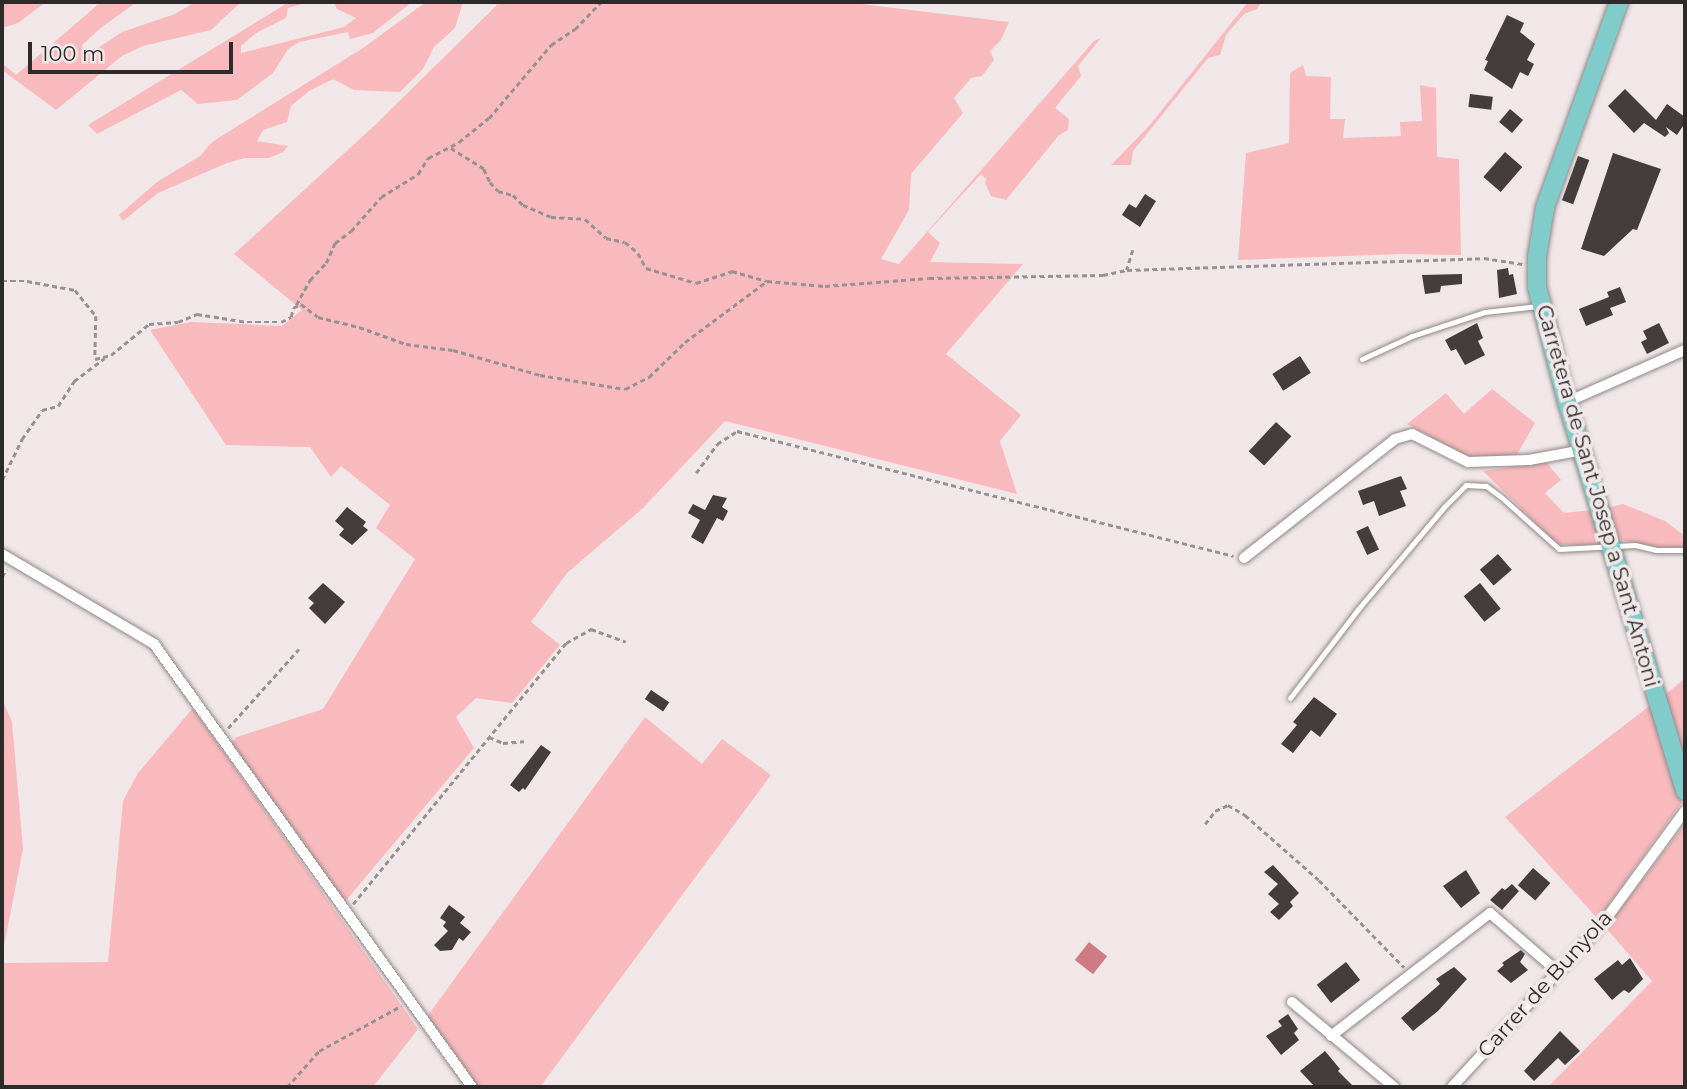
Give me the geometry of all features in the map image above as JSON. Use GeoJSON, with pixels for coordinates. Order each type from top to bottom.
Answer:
{"type":"FeatureCollection","features":[{"type":"Feature","properties":{"kind":"main road","name":"Carretera de Sant Josep a Sant Antoni"},"geometry":{"type":"LineString","coordinates":[[1619,2],[1545,208],[1537,267],[1541,305],[1567,402],[1685,790]]}},
{"type":"Feature","properties":{"kind":"street"},"geometry":{"type":"LineString","coordinates":[[1567,402],[1685,350]]}},
{"type":"Feature","properties":{"kind":"street"},"geometry":{"type":"LineString","coordinates":[[1244,558],[1395,439],[1412,434],[1468,462],[1493,464],[1583,450]]}},
{"type":"Feature","properties":{"kind":"street"},"geometry":{"type":"LineString","coordinates":[[2,554],[154,644],[472,1087]]}},
{"type":"Feature","properties":{"kind":"street","name":"Carrer de Bunyola"},"geometry":{"type":"LineString","coordinates":[[1452,1087],[1603,923],[1685,811]]}},
{"type":"Feature","properties":{"kind":"street"},"geometry":{"type":"LineString","coordinates":[[1331,1036],[1490,913],[1557,971]]}},
{"type":"Feature","properties":{"kind":"street"},"geometry":{"type":"LineString","coordinates":[[1292,1002],[1394,1087]]}},
{"type":"Feature","properties":{"kind":"lane"},"geometry":{"type":"LineString","coordinates":[[1362,359],[1412,336],[1485,312],[1541,305]]}},
{"type":"Feature","properties":{"kind":"lane"},"geometry":{"type":"LineString","coordinates":[[1290,698],[1359,608],[1444,507],[1466,485],[1486,486],[1559,549],[1635,545],[1656,550],[1685,550]]}},
{"type":"Feature","properties":{"kind":"path"},"geometry":{"type":"LineString","coordinates":[[2,480],[22,439],[42,410],[58,406],[74,381],[149,324],[178,322],[197,314],[247,322],[281,322],[291,317],[293,307],[305,287],[326,263],[335,243],[351,231],[381,197],[418,174],[428,158],[449,148],[489,118],[551,44],[575,29],[601,2]]}},
{"type":"Feature","properties":{"kind":"path"},"geometry":{"type":"LineString","coordinates":[[449,148],[484,169],[489,182],[498,191],[513,195],[523,205],[551,217],[585,219],[606,237],[625,242],[638,253],[646,268],[696,283],[732,271],[767,281],[825,286],[929,278],[1102,275],[1127,270],[1483,258],[1537,267]]}},
{"type":"Feature","properties":{"kind":"path"},"geometry":{"type":"LineString","coordinates":[[1127,270],[1133,250]]}},
{"type":"Feature","properties":{"kind":"path"},"geometry":{"type":"LineString","coordinates":[[2,281],[27,281],[75,290],[96,316],[95,359],[107,356]]}},
{"type":"Feature","properties":{"kind":"path"},"geometry":{"type":"LineString","coordinates":[[293,307],[301,304],[318,317],[359,327],[406,344],[453,350],[540,375],[625,388],[649,377],[685,342],[767,281]]}},
{"type":"Feature","properties":{"kind":"path"},"geometry":{"type":"LineString","coordinates":[[696,473],[717,444],[737,431],[1244,558]]}},
{"type":"Feature","properties":{"kind":"path"},"geometry":{"type":"LineString","coordinates":[[347,912],[566,643],[591,629],[626,642]]}},
{"type":"Feature","properties":{"kind":"path"},"geometry":{"type":"LineString","coordinates":[[221,736],[299,649]]}},
{"type":"Feature","properties":{"kind":"path"},"geometry":{"type":"LineString","coordinates":[[489,737],[503,743],[524,741]]}},
{"type":"Feature","properties":{"kind":"path"},"geometry":{"type":"LineString","coordinates":[[1205,824],[1215,811],[1228,805],[1245,814],[1319,880],[1411,974]]}},
{"type":"Feature","properties":{"kind":"path"},"geometry":{"type":"LineString","coordinates":[[287,1087],[319,1051],[411,1001]]}},
{"type":"Feature","properties":{"kind":"shaded area"},"geometry":{"type":"Polygon","coordinates":[[[2,2],[46,2],[18,23],[2,28],[2,2]]]}},
{"type":"Feature","properties":{"kind":"shaded area"},"geometry":{"type":"Polygon","coordinates":[[[101,2],[143,2],[134,4],[102,27],[82,45],[84,52],[98,48],[122,32],[175,14],[195,2],[241,2],[211,30],[143,46],[122,56],[56,110],[2,70],[2,63],[16,75],[101,2]]]}},
{"type":"Feature","properties":{"kind":"shaded area"},"geometry":{"type":"Polygon","coordinates":[[[289,2],[309,2],[288,8],[286,18],[256,33],[241,46],[241,53],[344,27],[356,18],[337,9],[334,2],[412,2],[373,33],[350,39],[348,32],[299,42],[288,49],[273,73],[237,100],[198,104],[181,90],[97,134],[88,125],[289,2]]]}},
{"type":"Feature","properties":{"kind":"shaded area"},"geometry":{"type":"Polygon","coordinates":[[[426,2],[463,2],[455,28],[434,47],[423,69],[400,92],[354,90],[333,79],[309,91],[291,106],[287,122],[263,130],[257,141],[288,146],[283,152],[269,158],[245,158],[227,163],[158,193],[123,221],[119,215],[157,182],[200,156],[212,142],[363,48],[426,2]]]}},
{"type":"Feature","properties":{"kind":"shaded area"},"geometry":{"type":"Polygon","coordinates":[[[500,2],[845,2],[1009,22],[1001,40],[990,51],[994,60],[982,76],[971,78],[954,98],[963,113],[911,174],[909,210],[881,259],[899,264],[1094,41],[1101,38],[1078,66],[1081,76],[1055,108],[1069,119],[1068,130],[1059,135],[1006,200],[991,196],[986,179],[981,174],[928,232],[940,243],[930,262],[1023,264],[946,354],[1021,415],[1000,441],[1017,494],[725,421],[643,508],[567,573],[531,622],[560,645],[512,703],[476,698],[456,717],[474,748],[344,903],[231,743],[237,737],[323,709],[415,559],[376,528],[390,505],[341,466],[331,477],[310,447],[226,445],[150,330],[191,322],[282,326],[302,310],[234,254],[374,126],[500,2]]]}},
{"type":"Feature","properties":{"kind":"shaded area"},"geometry":{"type":"Polygon","coordinates":[[[1248,2],[1261,2],[1257,9],[1244,14],[1226,35],[1220,55],[1208,58],[1133,151],[1131,165],[1111,165],[1150,125],[1248,2]]]}},
{"type":"Feature","properties":{"kind":"shaded area"},"geometry":{"type":"Polygon","coordinates":[[[1303,65],[1306,76],[1331,77],[1330,119],[1345,119],[1343,138],[1401,136],[1400,122],[1422,121],[1420,85],[1436,88],[1437,157],[1459,159],[1461,255],[1402,254],[1238,260],[1246,153],[1289,143],[1290,73],[1303,65]]]}},
{"type":"Feature","properties":{"kind":"shaded area"},"geometry":{"type":"Polygon","coordinates":[[[1492,389],[1535,423],[1515,458],[1476,461],[1407,424],[1446,393],[1464,414],[1492,389]]]}},
{"type":"Feature","properties":{"kind":"shaded area"},"geometry":{"type":"Polygon","coordinates":[[[1546,462],[1561,480],[1545,493],[1564,513],[1591,510],[1601,543],[1594,546],[1557,544],[1483,471],[1546,462]]]}},
{"type":"Feature","properties":{"kind":"shaded area"},"geometry":{"type":"Polygon","coordinates":[[[1623,504],[1665,521],[1685,536],[1685,547],[1658,548],[1618,539],[1607,508],[1623,504]]]}},
{"type":"Feature","properties":{"kind":"shaded area"},"geometry":{"type":"Polygon","coordinates":[[[1685,678],[1685,759],[1665,695],[1685,678]]]}},
{"type":"Feature","properties":{"kind":"shaded area"},"geometry":{"type":"Polygon","coordinates":[[[2,699],[12,722],[23,849],[2,956],[2,699]]]}},
{"type":"Feature","properties":{"kind":"shaded area"},"geometry":{"type":"Polygon","coordinates":[[[1652,704],[1682,802],[1598,919],[1505,817],[1652,704]]]}},
{"type":"Feature","properties":{"kind":"shaded area"},"geometry":{"type":"Polygon","coordinates":[[[193,708],[418,1029],[373,1087],[2,1087],[2,963],[108,962],[123,801],[138,773],[193,708]]]}},
{"type":"Feature","properties":{"kind":"shaded area"},"geometry":{"type":"Polygon","coordinates":[[[645,717],[702,764],[722,739],[771,775],[540,1087],[476,1087],[426,1018],[645,717]]]}},
{"type":"Feature","properties":{"kind":"shaded area"},"geometry":{"type":"Polygon","coordinates":[[[1684,825],[1685,1087],[1548,1087],[1652,981],[1606,928],[1684,825]]]}},
{"type":"Feature","properties":{"kind":"shaded area"},"geometry":{"type":"Polygon","coordinates":[[[1089,942],[1107,956],[1093,974],[1075,960],[1089,942]]]}},
{"type":"Feature","properties":{"kind":"building"},"geometry":{"type":"Polygon","coordinates":[[[1507,15],[1524,23],[1520,32],[1535,44],[1527,60],[1534,64],[1528,76],[1520,72],[1512,89],[1484,70],[1488,61],[1485,60],[1507,15]]]}},
{"type":"Feature","properties":{"kind":"building"},"geometry":{"type":"Polygon","coordinates":[[[1625,89],[1656,120],[1667,104],[1685,117],[1685,123],[1677,135],[1666,127],[1669,133],[1665,137],[1644,123],[1634,133],[1608,106],[1625,89]]]}},
{"type":"Feature","properties":{"kind":"building"},"geometry":{"type":"Polygon","coordinates":[[[1470,94],[1493,97],[1491,110],[1468,107],[1470,94]]]}},
{"type":"Feature","properties":{"kind":"building"},"geometry":{"type":"Polygon","coordinates":[[[1510,109],[1523,120],[1512,133],[1499,122],[1510,109]]]}},
{"type":"Feature","properties":{"kind":"building"},"geometry":{"type":"Polygon","coordinates":[[[1505,152],[1522,167],[1501,192],[1483,177],[1505,152]]]}},
{"type":"Feature","properties":{"kind":"building"},"geometry":{"type":"Polygon","coordinates":[[[1613,153],[1661,169],[1637,230],[1633,229],[1604,256],[1581,249],[1613,153]]]}},
{"type":"Feature","properties":{"kind":"building"},"geometry":{"type":"Polygon","coordinates":[[[1578,156],[1589,160],[1573,204],[1562,200],[1578,156]]]}},
{"type":"Feature","properties":{"kind":"building"},"geometry":{"type":"Polygon","coordinates":[[[1145,194],[1156,201],[1140,227],[1122,215],[1129,204],[1136,208],[1145,194]]]}},
{"type":"Feature","properties":{"kind":"building"},"geometry":{"type":"Polygon","coordinates":[[[1508,268],[1509,275],[1513,274],[1517,294],[1499,298],[1497,270],[1508,268]]]}},
{"type":"Feature","properties":{"kind":"building"},"geometry":{"type":"Polygon","coordinates":[[[1462,274],[1462,284],[1441,286],[1440,292],[1425,294],[1422,275],[1462,274]]]}},
{"type":"Feature","properties":{"kind":"building"},"geometry":{"type":"Polygon","coordinates":[[[1620,287],[1626,302],[1610,308],[1613,315],[1586,326],[1579,309],[1609,297],[1607,292],[1620,287]]]}},
{"type":"Feature","properties":{"kind":"building"},"geometry":{"type":"Polygon","coordinates":[[[1477,323],[1483,338],[1478,341],[1485,355],[1465,365],[1456,349],[1451,351],[1445,340],[1477,323]]]}},
{"type":"Feature","properties":{"kind":"building"},"geometry":{"type":"Polygon","coordinates":[[[1659,323],[1669,343],[1647,354],[1641,342],[1647,339],[1643,331],[1659,323]]]}},
{"type":"Feature","properties":{"kind":"building"},"geometry":{"type":"Polygon","coordinates":[[[1300,356],[1311,373],[1283,391],[1272,374],[1300,356]]]}},
{"type":"Feature","properties":{"kind":"building"},"geometry":{"type":"Polygon","coordinates":[[[1276,422],[1291,436],[1264,466],[1249,451],[1276,422]]]}},
{"type":"Feature","properties":{"kind":"building"},"geometry":{"type":"Polygon","coordinates":[[[1401,476],[1407,489],[1400,491],[1406,506],[1379,516],[1374,501],[1363,505],[1358,491],[1401,476]]]}},
{"type":"Feature","properties":{"kind":"building"},"geometry":{"type":"Polygon","coordinates":[[[713,495],[727,498],[722,507],[728,511],[723,521],[717,518],[703,544],[691,537],[700,520],[688,513],[693,504],[705,510],[713,495]]]}},
{"type":"Feature","properties":{"kind":"building"},"geometry":{"type":"Polygon","coordinates":[[[347,507],[366,522],[363,526],[368,530],[352,545],[339,535],[344,529],[335,521],[347,507]]]}},
{"type":"Feature","properties":{"kind":"building"},"geometry":{"type":"Polygon","coordinates":[[[1368,526],[1379,550],[1367,555],[1356,531],[1368,526]]]}},
{"type":"Feature","properties":{"kind":"building"},"geometry":{"type":"Polygon","coordinates":[[[1498,554],[1512,570],[1494,586],[1480,570],[1498,554]]]}},
{"type":"Feature","properties":{"kind":"building"},"geometry":{"type":"Polygon","coordinates":[[[323,583],[345,602],[325,624],[309,608],[314,603],[308,598],[323,583]]]}},
{"type":"Feature","properties":{"kind":"building"},"geometry":{"type":"Polygon","coordinates":[[[1480,583],[1501,609],[1484,622],[1464,596],[1480,583]]]}},
{"type":"Feature","properties":{"kind":"building"},"geometry":{"type":"Polygon","coordinates":[[[651,690],[669,702],[663,711],[645,699],[651,690]]]}},
{"type":"Feature","properties":{"kind":"building"},"geometry":{"type":"Polygon","coordinates":[[[1314,697],[1337,714],[1320,737],[1311,730],[1293,753],[1281,744],[1297,725],[1293,722],[1314,697]]]}},
{"type":"Feature","properties":{"kind":"building"},"geometry":{"type":"Polygon","coordinates":[[[541,745],[551,752],[525,790],[523,788],[519,792],[510,785],[541,745]]]}},
{"type":"Feature","properties":{"kind":"building"},"geometry":{"type":"Polygon","coordinates":[[[1273,865],[1299,893],[1290,902],[1293,906],[1279,920],[1270,912],[1279,904],[1268,894],[1278,884],[1264,872],[1273,865]]]}},
{"type":"Feature","properties":{"kind":"building"},"geometry":{"type":"Polygon","coordinates":[[[1533,868],[1550,883],[1535,900],[1518,885],[1533,868]]]}},
{"type":"Feature","properties":{"kind":"building"},"geometry":{"type":"Polygon","coordinates":[[[1466,870],[1480,893],[1461,908],[1443,886],[1466,870]]]}},
{"type":"Feature","properties":{"kind":"building"},"geometry":{"type":"Polygon","coordinates":[[[1512,884],[1519,891],[1502,910],[1490,900],[1502,888],[1505,890],[1512,884]]]}},
{"type":"Feature","properties":{"kind":"building"},"geometry":{"type":"Polygon","coordinates":[[[449,905],[465,917],[460,923],[471,932],[463,941],[459,938],[452,950],[440,951],[434,945],[448,931],[443,926],[446,922],[440,918],[449,905]]]}},
{"type":"Feature","properties":{"kind":"building"},"geometry":{"type":"Polygon","coordinates":[[[1521,950],[1525,954],[1520,962],[1528,970],[1511,983],[1497,971],[1504,965],[1502,963],[1521,950]]]}},
{"type":"Feature","properties":{"kind":"building"},"geometry":{"type":"Polygon","coordinates":[[[1630,958],[1643,979],[1629,993],[1624,990],[1612,1000],[1594,979],[1618,960],[1622,965],[1630,958]]]}},
{"type":"Feature","properties":{"kind":"building"},"geometry":{"type":"Polygon","coordinates":[[[1346,962],[1360,980],[1331,1003],[1317,985],[1346,962]]]}},
{"type":"Feature","properties":{"kind":"building"},"geometry":{"type":"Polygon","coordinates":[[[1454,967],[1467,979],[1438,1011],[1413,1031],[1401,1018],[1440,984],[1436,979],[1454,967]]]}},
{"type":"Feature","properties":{"kind":"building"},"geometry":{"type":"Polygon","coordinates":[[[1288,1014],[1298,1029],[1294,1033],[1299,1040],[1281,1055],[1266,1036],[1282,1026],[1278,1021],[1288,1014]]]}},
{"type":"Feature","properties":{"kind":"building"},"geometry":{"type":"Polygon","coordinates":[[[1560,1031],[1580,1051],[1565,1065],[1558,1058],[1534,1081],[1524,1071],[1560,1031]]]}},
{"type":"Feature","properties":{"kind":"building"},"geometry":{"type":"Polygon","coordinates":[[[1325,1051],[1340,1069],[1338,1071],[1354,1087],[1315,1087],[1300,1071],[1325,1051]]]}}]}
